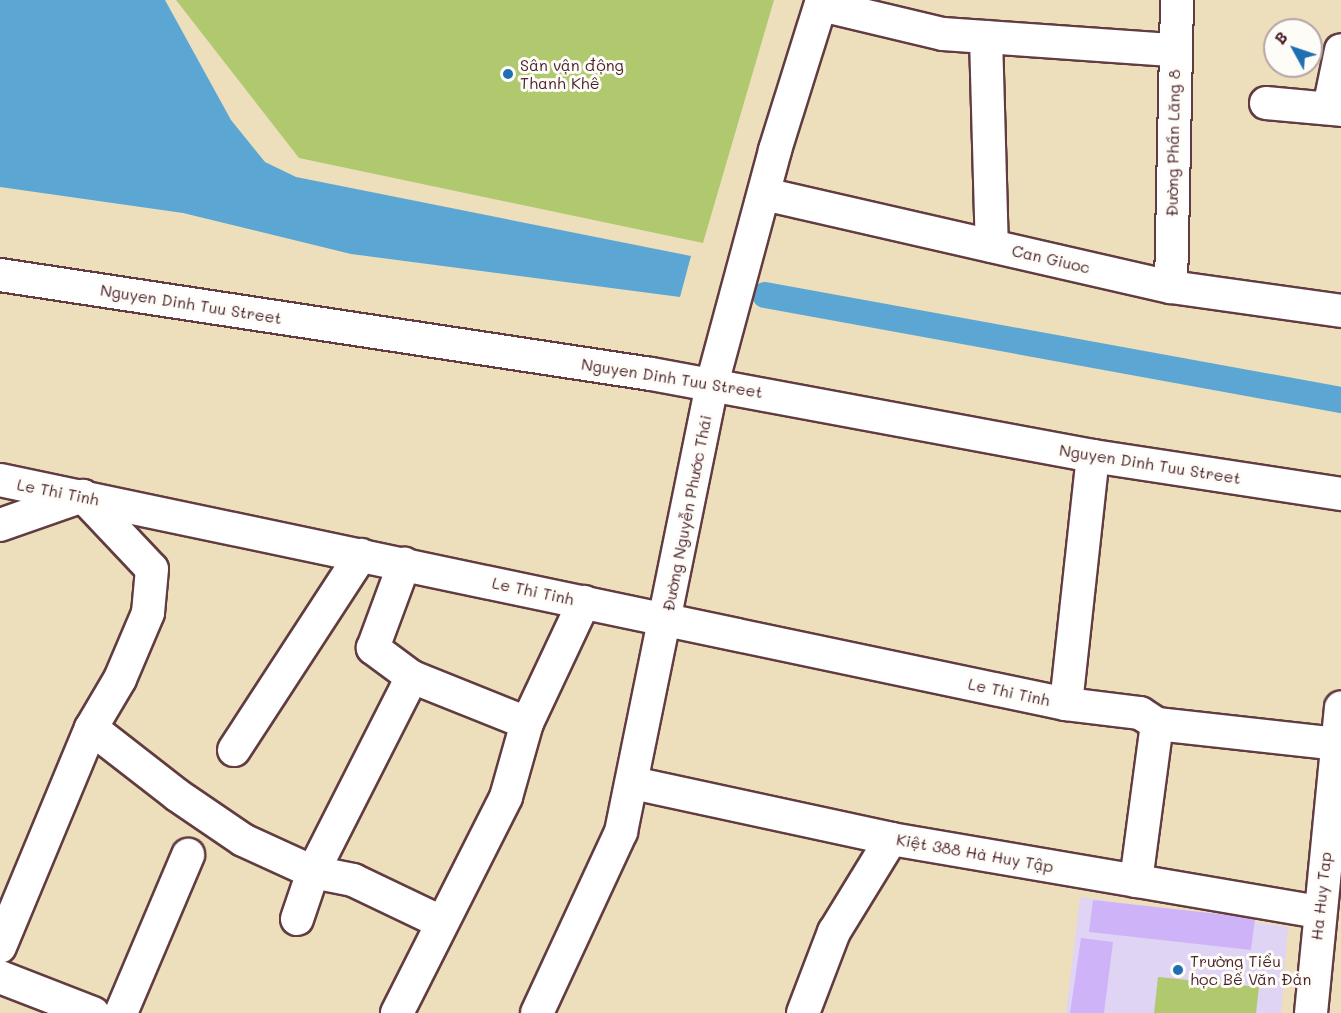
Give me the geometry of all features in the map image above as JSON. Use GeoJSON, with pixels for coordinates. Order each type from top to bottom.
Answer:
{"type":"FeatureCollection","features":[{"type":"Feature","properties":{"kind":"street","name":"Đường Phần Lăng 8"},"geometry":{"type":"LineString","coordinates":[[1171,287],[1174,50],[1177,0]]}},
{"type":"Feature","properties":{"kind":"street","name":"Đường Nguyễn Phước Thái"},"geometry":{"type":"LineString","coordinates":[[537,1013],[621,832],[633,783],[712,384],[764,194],[821,3],[943,34],[1174,50]]}},
{"type":"Feature","properties":{"kind":"street"},"geometry":{"type":"LineString","coordinates":[[986,37],[992,246]]}},
{"type":"Feature","properties":{"kind":"street"},"geometry":{"type":"LineString","coordinates":[[1266,103],[1335,109],[1341,50]]}},
{"type":"Feature","properties":{"kind":"street","name":"Can Giuoc"},"geometry":{"type":"LineString","coordinates":[[764,194],[1171,287],[1341,311]]}},
{"type":"Feature","properties":{"kind":"street","name":"Nguyen Dinh Tuu Street"},"geometry":{"type":"LineString","coordinates":[[0,275],[712,384],[1093,456],[1341,494]]}},
{"type":"Feature","properties":{"kind":"street","name":"Le Thi Tinh"},"geometry":{"type":"LineString","coordinates":[[1066,704],[1093,456]]}},
{"type":"Feature","properties":{"kind":"street","name":"Le Thi Tinh"},"geometry":{"type":"LineString","coordinates":[[0,480],[1066,704],[1140,713],[1157,724],[1337,744]]}},
{"type":"Feature","properties":{"kind":"street"},"geometry":{"type":"LineString","coordinates":[[0,525],[83,496],[152,569],[148,613],[120,679],[91,728],[0,947]]}},
{"type":"Feature","properties":{"kind":"street"},"geometry":{"type":"LineString","coordinates":[[234,750],[361,555]]}},
{"type":"Feature","properties":{"kind":"street"},"geometry":{"type":"LineString","coordinates":[[404,564],[373,648],[412,677],[527,723]]}},
{"type":"Feature","properties":{"kind":"street"},"geometry":{"type":"LineString","coordinates":[[397,1013],[506,796],[527,723],[584,602]]}},
{"type":"Feature","properties":{"kind":"street"},"geometry":{"type":"LineString","coordinates":[[297,919],[313,872],[412,677]]}},
{"type":"Feature","properties":{"kind":"street","name":"Ha Huy Tap"},"geometry":{"type":"LineString","coordinates":[[1311,1013],[1319,912],[1341,707]]}},
{"type":"Feature","properties":{"kind":"street"},"geometry":{"type":"LineString","coordinates":[[1136,881],[1157,724]]}},
{"type":"Feature","properties":{"kind":"street"},"geometry":{"type":"LineString","coordinates":[[91,728],[177,795],[243,840],[313,872],[353,880],[441,922]]}},
{"type":"Feature","properties":{"kind":"street","name":"Kiệt 388 Hà Huy Tập"},"geometry":{"type":"LineString","coordinates":[[633,783],[891,839],[1319,912]]}},
{"type":"Feature","properties":{"kind":"street"},"geometry":{"type":"LineString","coordinates":[[803,1013],[834,932],[891,839]]}},
{"type":"Feature","properties":{"kind":"street"},"geometry":{"type":"LineString","coordinates":[[121,1013],[188,855]]}},
{"type":"Feature","properties":{"kind":"street"},"geometry":{"type":"LineString","coordinates":[[0,977],[93,1013]]}},
{"type":"Feature","properties":{"kind":"shaded area","name":"Trường Tiểu học Bế Văn Đàn"},"geometry":{"type":"Polygon","coordinates":[[[1080,897],[1288,927],[1281,1013],[1066,1013],[1080,897]]]}},
{"type":"Feature","properties":{"kind":"green space"},"geometry":{"type":"Polygon","coordinates":[[[176,0],[774,0],[703,243],[299,158],[176,0]]]}},
{"type":"Feature","properties":{"kind":"green space"},"geometry":{"type":"Polygon","coordinates":[[[1158,977],[1259,987],[1256,1013],[1154,1013],[1158,977]]]}},
{"type":"Feature","properties":{"kind":"water"},"geometry":{"type":"Polygon","coordinates":[[[0,0],[165,0],[231,120],[265,162],[296,177],[691,256],[680,297],[351,254],[183,213],[0,187],[0,0]]]}},
{"type":"Feature","properties":{"kind":"building"},"geometry":{"type":"Polygon","coordinates":[[[1093,900],[1255,918],[1251,950],[1089,932],[1093,900]]]}},
{"type":"Feature","properties":{"kind":"building"},"geometry":{"type":"Polygon","coordinates":[[[1081,938],[1113,942],[1104,1013],[1070,1013],[1081,938]]]}},
{"type":"Feature","properties":{"kind":"waterway"},"geometry":{"type":"LineString","coordinates":[[765,295],[1341,400]]}},
{"type":"Feature","properties":{"kind":"place","name":"Sân vận động Thanh Khê"},"geometry":{"type":"Point","coordinates":[508,74]}},
{"type":"Feature","properties":{"kind":"place","name":"Trường Tiểu học Bế Văn Đàn"},"geometry":{"type":"Point","coordinates":[1178,970]}}]}
